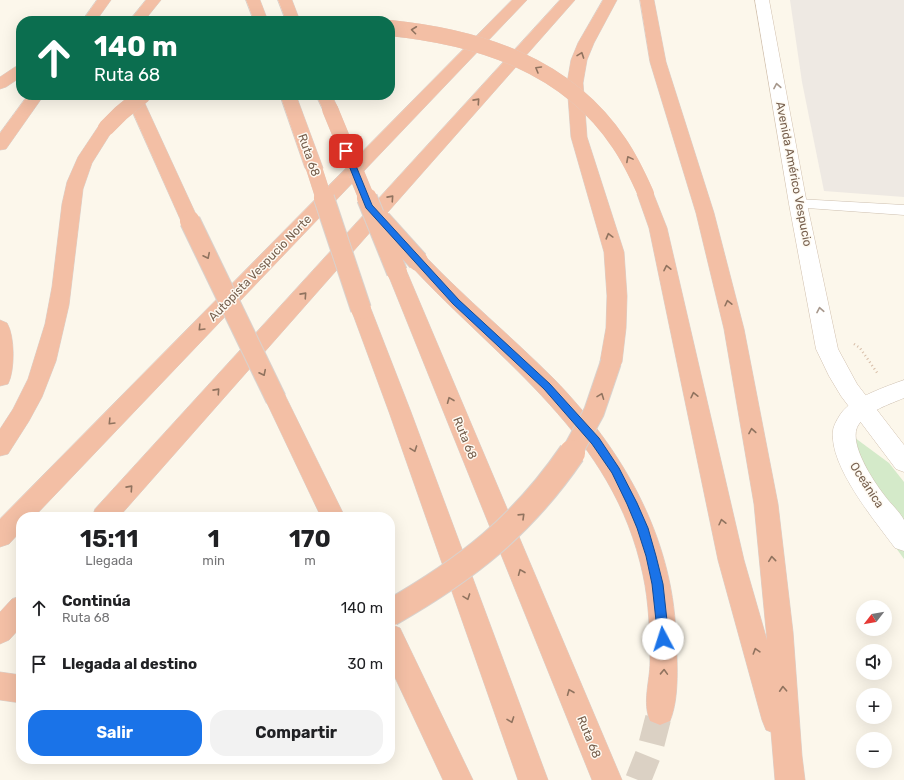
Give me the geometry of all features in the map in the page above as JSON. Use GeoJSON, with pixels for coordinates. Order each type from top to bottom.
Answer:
{"type":"FeatureCollection","features":[{"type":"Feature","properties":{"kind":"highway"},"geometry":{"type":"LineString","coordinates":[[140,16],[154,0]]}},
{"type":"Feature","properties":{"kind":"highway"},"geometry":{"type":"LineString","coordinates":[[253,0],[259,16]]}},
{"type":"Feature","properties":{"kind":"highway"},"geometry":{"type":"LineString","coordinates":[[285,0],[291,16]]}},
{"type":"Feature","properties":{"kind":"highway","name":"Autopista Vespucio Norte"},"geometry":{"type":"LineString","coordinates":[[23,512],[520,0]]}},
{"type":"Feature","properties":{"kind":"highway"},"geometry":{"type":"LineString","coordinates":[[108,512],[568,0]]}},
{"type":"Feature","properties":{"kind":"highway"},"geometry":{"type":"LineString","coordinates":[[395,610],[415,600],[458,572],[495,542],[528,510],[555,478],[576,448],[591,419],[603,390],[611,362],[616,328],[617,296],[614,252],[580,137],[575,84],[579,60],[586,43],[610,0]]}},
{"type":"Feature","properties":{"kind":"highway"},"geometry":{"type":"LineString","coordinates":[[647,0],[658,62],[705,213],[721,272],[734,329],[766,504],[780,632],[789,768]]}},
{"type":"Feature","properties":{"kind":"highway"},"geometry":{"type":"LineString","coordinates":[[89,16],[102,3]]}},
{"type":"Feature","properties":{"kind":"highway"},"geometry":{"type":"LineString","coordinates":[[93,16],[102,3]]}},
{"type":"Feature","properties":{"kind":"highway"},"geometry":{"type":"LineString","coordinates":[[395,29],[424,32],[466,40],[506,53],[542,71],[563,85],[601,119],[626,153],[646,194],[658,228],[731,560],[789,768]]}},
{"type":"Feature","properties":{"kind":"highway"},"geometry":{"type":"LineString","coordinates":[[0,84],[16,73]]}},
{"type":"Feature","properties":{"kind":"highway"},"geometry":{"type":"LineString","coordinates":[[0,145],[32,100]]}},
{"type":"Feature","properties":{"kind":"highway"},"geometry":{"type":"LineString","coordinates":[[135,100],[190,221],[330,512]]}},
{"type":"Feature","properties":{"kind":"highway"},"geometry":{"type":"LineString","coordinates":[[0,447],[18,420],[31,394],[44,363],[52,337],[59,306],[74,191],[84,163],[106,128],[136,100]]}},
{"type":"Feature","properties":{"kind":"highway","name":"Ruta 68"},"geometry":{"type":"LineString","coordinates":[[290,100],[362,309],[533,780]]}},
{"type":"Feature","properties":{"kind":"highway"},"geometry":{"type":"LineString","coordinates":[[327,102],[368,206],[407,267],[456,302],[547,386],[595,441],[615,470],[643,528],[658,584],[664,653],[660,711]]}},
{"type":"Feature","properties":{"kind":"highway","name":"Ruta 68"},"geometry":{"type":"LineString","coordinates":[[407,267],[606,780]]}},
{"type":"Feature","properties":{"kind":"highway"},"geometry":{"type":"LineString","coordinates":[[0,328],[2,347],[0,378]]}},
{"type":"Feature","properties":{"kind":"highway","name":"Autopista Vespucio Norte"},"geometry":{"type":"LineString","coordinates":[[0,536],[16,520]]}},
{"type":"Feature","properties":{"kind":"highway"},"geometry":{"type":"LineString","coordinates":[[0,631],[16,613]]}},
{"type":"Feature","properties":{"kind":"highway"},"geometry":{"type":"LineString","coordinates":[[395,648],[458,780]]}},
{"type":"Feature","properties":{"kind":"highway"},"geometry":{"type":"LineString","coordinates":[[0,686],[16,688]]}},
{"type":"Feature","properties":{"kind":"main road","name":"Avenida Américo Vespucio"},"geometry":{"type":"LineString","coordinates":[[762,0],[798,204],[827,349],[840,376],[862,408]]}},
{"type":"Feature","properties":{"kind":"main road"},"geometry":{"type":"LineString","coordinates":[[904,389],[862,408],[904,462]]}},
{"type":"Feature","properties":{"kind":"main road","name":"Oceánica"},"geometry":{"type":"LineString","coordinates":[[862,408],[849,419],[843,435],[846,451],[855,472],[904,540]]}},
{"type":"Feature","properties":{"kind":"lane"},"geometry":{"type":"LineString","coordinates":[[798,204],[904,210]]}},
{"type":"Feature","properties":{"kind":"shaded area"},"geometry":{"type":"Polygon","coordinates":[[[790,0],[904,0],[904,197],[824,191],[802,82],[790,0]]]}},
{"type":"Feature","properties":{"kind":"green space"},"geometry":{"type":"Polygon","coordinates":[[[847,432],[889,463],[904,482],[904,559],[851,485],[847,432]]]}},
{"type":"Feature","properties":{"kind":"tunnel"},"geometry":{"type":"LineString","coordinates":[[638,780],[650,750],[660,711]]}},
{"type":"Feature","properties":{"kind":"route"},"geometry":{"type":"LineString","coordinates":[[346,151],[368,206],[456,302],[547,386],[595,441],[615,470],[643,528],[651,556],[658,584],[663,639]]}}]}
